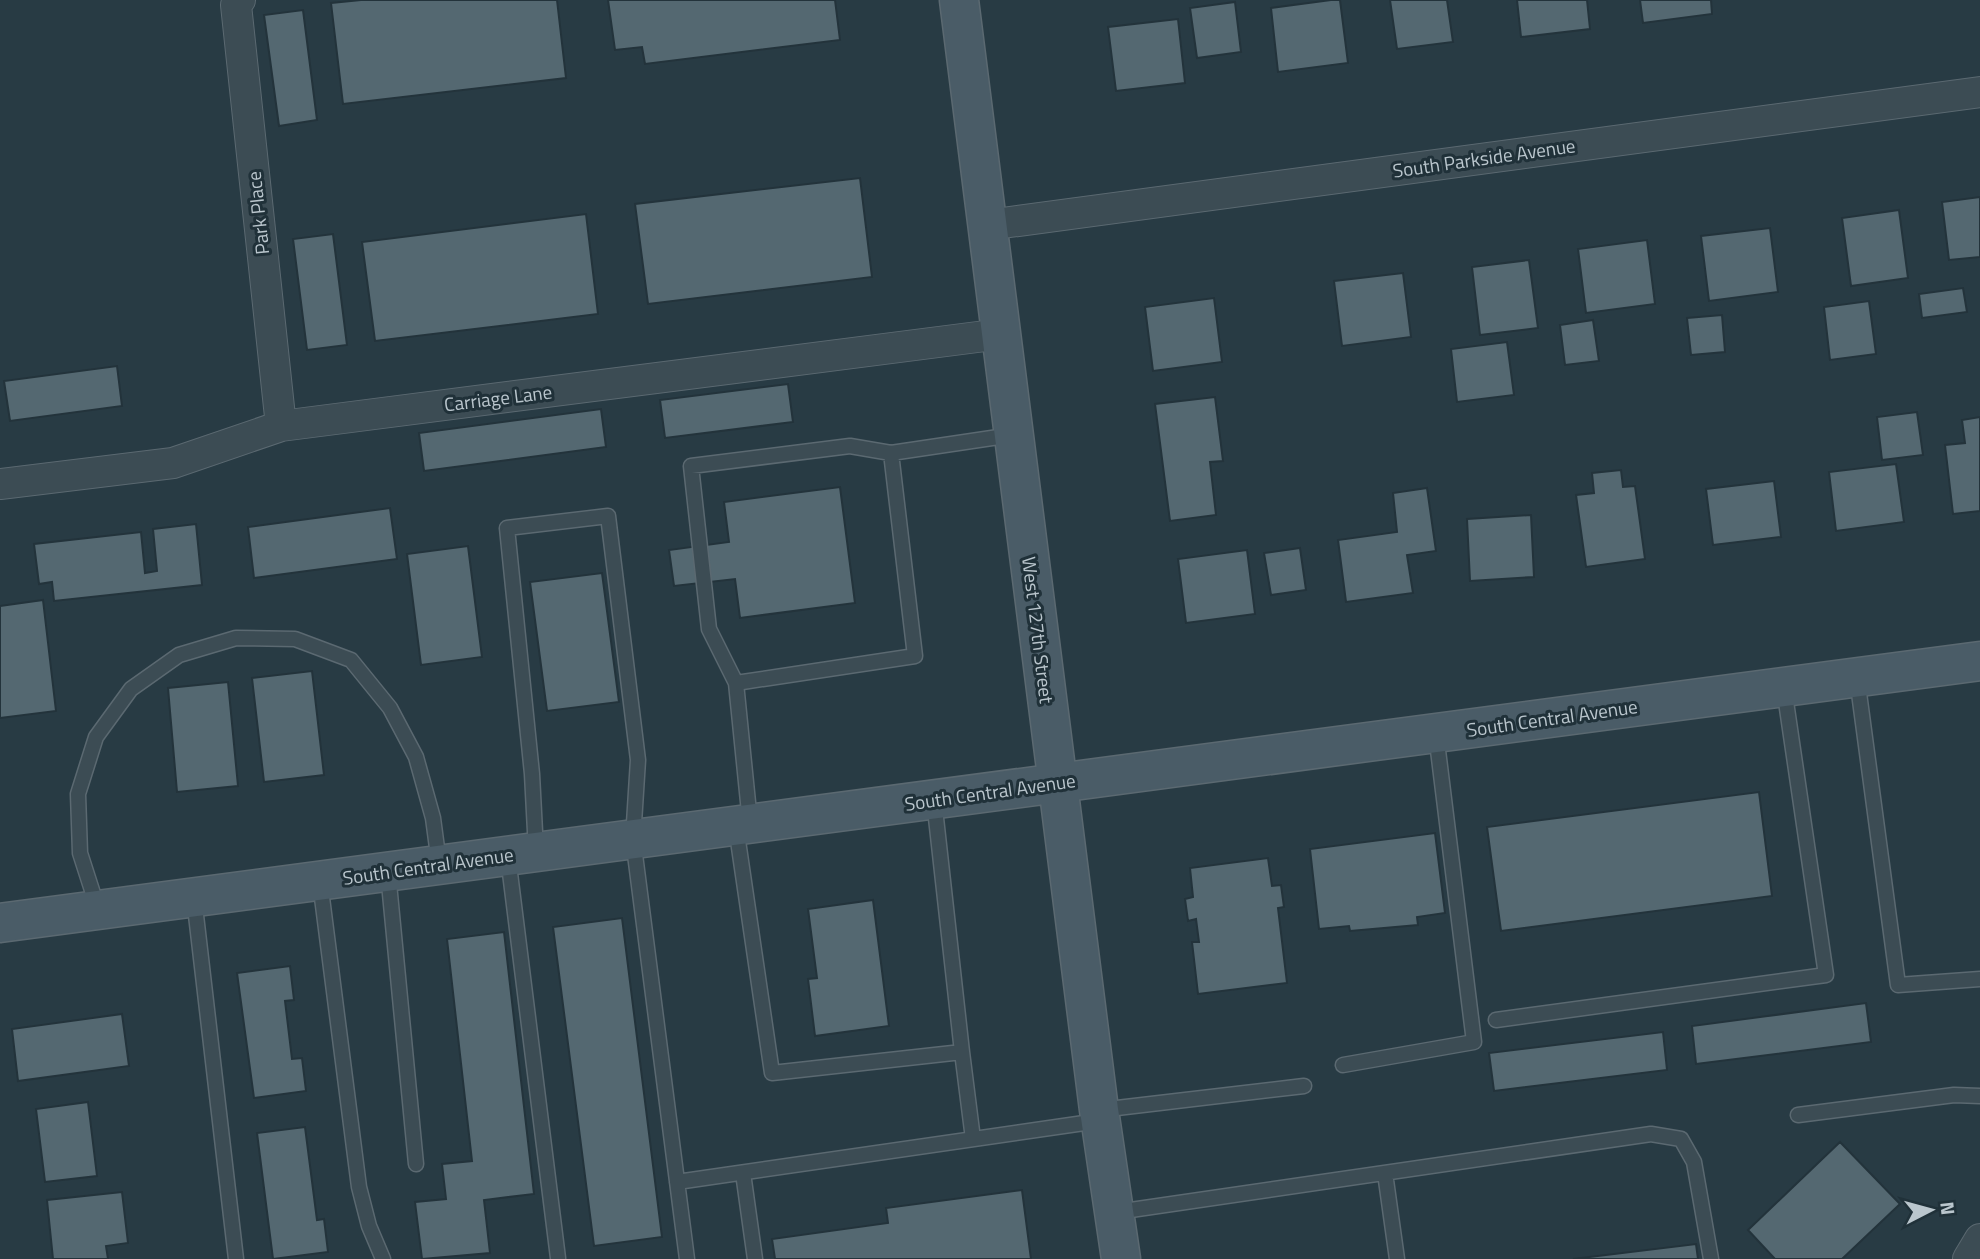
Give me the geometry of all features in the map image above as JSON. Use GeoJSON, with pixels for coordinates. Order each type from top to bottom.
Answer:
{"type":"FeatureCollection","features":[{"type":"Feature","properties":{"kind":"street","name":"Park Place"},"geometry":{"type":"LineString","coordinates":[[240,0],[236,5],[281,426]]}},
{"type":"Feature","properties":{"kind":"street","name":"West 127th Street"},"geometry":{"type":"LineString","coordinates":[[959,0],[1100,1115],[1121,1259]]}},
{"type":"Feature","properties":{"kind":"street","name":"South Parkside Avenue"},"geometry":{"type":"LineString","coordinates":[[988,225],[1980,92]]}},
{"type":"Feature","properties":{"kind":"street","name":"Carriage Lane"},"geometry":{"type":"LineString","coordinates":[[0,484],[173,463],[281,426],[1001,334]]}},
{"type":"Feature","properties":{"kind":"street","name":"South Central Avenue"},"geometry":{"type":"LineString","coordinates":[[0,923],[1980,661]]}},
{"type":"Feature","properties":{"kind":"street"},"geometry":{"type":"LineString","coordinates":[[1968,1259],[1980,1239]]}},
{"type":"Feature","properties":{"kind":"lane"},"geometry":{"type":"LineString","coordinates":[[962,1052],[772,1073],[743,824],[736,682],[709,629],[691,466],[850,446],[891,453],[1014,435]]}},
{"type":"Feature","properties":{"kind":"lane"},"geometry":{"type":"LineString","coordinates":[[736,682],[915,656],[891,453]]}},
{"type":"Feature","properties":{"kind":"lane"},"geometry":{"type":"LineString","coordinates":[[558,1258],[522,854],[532,774],[507,528],[608,516],[638,760],[633,839],[687,1259]]}},
{"type":"Feature","properties":{"kind":"lane"},"geometry":{"type":"LineString","coordinates":[[99,910],[80,853],[78,794],[96,737],[131,689],[179,654],[236,638],[295,639],[351,660],[390,708],[416,757],[433,818],[439,864]]}},
{"type":"Feature","properties":{"kind":"lane"},"geometry":{"type":"LineString","coordinates":[[1857,677],[1898,985],[1980,979]]}},
{"type":"Feature","properties":{"kind":"lane"},"geometry":{"type":"LineString","coordinates":[[1496,1020],[1826,975],[1784,687]]}},
{"type":"Feature","properties":{"kind":"lane"},"geometry":{"type":"LineString","coordinates":[[1343,1065],[1474,1042],[1436,733]]}},
{"type":"Feature","properties":{"kind":"lane"},"geometry":{"type":"LineString","coordinates":[[934,799],[973,1139]]}},
{"type":"Feature","properties":{"kind":"lane"},"geometry":{"type":"LineString","coordinates":[[387,872],[416,1164]]}},
{"type":"Feature","properties":{"kind":"lane"},"geometry":{"type":"LineString","coordinates":[[320,881],[359,1187],[369,1227],[383,1259]]}},
{"type":"Feature","properties":{"kind":"lane"},"geometry":{"type":"LineString","coordinates":[[194,897],[236,1259]]}},
{"type":"Feature","properties":{"kind":"lane"},"geometry":{"type":"LineString","coordinates":[[677,1182],[973,1139],[1100,1115],[1304,1086]]}},
{"type":"Feature","properties":{"kind":"lane"},"geometry":{"type":"LineString","coordinates":[[1798,1115],[1954,1095],[1980,1097]]}},
{"type":"Feature","properties":{"kind":"lane"},"geometry":{"type":"LineString","coordinates":[[1114,1213],[1651,1134],[1681,1139],[1694,1162],[1711,1259]]}},
{"type":"Feature","properties":{"kind":"lane"},"geometry":{"type":"LineString","coordinates":[[743,1173],[755,1259]]}},
{"type":"Feature","properties":{"kind":"lane"},"geometry":{"type":"LineString","coordinates":[[1385,1173],[1397,1259]]}},
{"type":"Feature","properties":{"kind":"building"},"geometry":{"type":"Polygon","coordinates":[[[361,0],[557,0],[566,78],[343,104],[331,3],[361,0]]]}},
{"type":"Feature","properties":{"kind":"building"},"geometry":{"type":"Polygon","coordinates":[[[608,0],[835,0],[840,40],[645,64],[642,47],[615,50],[608,0]]]}},
{"type":"Feature","properties":{"kind":"building"},"geometry":{"type":"Polygon","coordinates":[[[1340,0],[1348,63],[1278,72],[1271,8],[1340,0]]]}},
{"type":"Feature","properties":{"kind":"building"},"geometry":{"type":"Polygon","coordinates":[[[1390,0],[1447,0],[1453,42],[1397,49],[1390,0]]]}},
{"type":"Feature","properties":{"kind":"building"},"geometry":{"type":"Polygon","coordinates":[[[1517,0],[1587,0],[1590,29],[1521,37],[1517,0]]]}},
{"type":"Feature","properties":{"kind":"building"},"geometry":{"type":"Polygon","coordinates":[[[1640,0],[1711,0],[1712,14],[1643,23],[1640,0]]]}},
{"type":"Feature","properties":{"kind":"building"},"geometry":{"type":"Polygon","coordinates":[[[1235,2],[1241,52],[1197,58],[1190,8],[1235,2]]]}},
{"type":"Feature","properties":{"kind":"building"},"geometry":{"type":"Polygon","coordinates":[[[303,10],[317,120],[279,126],[264,15],[303,10]]]}},
{"type":"Feature","properties":{"kind":"building"},"geometry":{"type":"Polygon","coordinates":[[[1178,19],[1185,83],[1116,91],[1108,27],[1178,19]]]}},
{"type":"Feature","properties":{"kind":"building"},"geometry":{"type":"Polygon","coordinates":[[[860,178],[872,277],[648,304],[635,204],[860,178]]]}},
{"type":"Feature","properties":{"kind":"building"},"geometry":{"type":"Polygon","coordinates":[[[1980,197],[1980,257],[1949,260],[1942,202],[1980,197]]]}},
{"type":"Feature","properties":{"kind":"building"},"geometry":{"type":"Polygon","coordinates":[[[1899,210],[1908,278],[1851,286],[1842,218],[1899,210]]]}},
{"type":"Feature","properties":{"kind":"building"},"geometry":{"type":"Polygon","coordinates":[[[586,214],[598,314],[375,341],[362,242],[586,214]]]}},
{"type":"Feature","properties":{"kind":"building"},"geometry":{"type":"Polygon","coordinates":[[[1770,228],[1778,292],[1709,301],[1701,236],[1770,228]]]}},
{"type":"Feature","properties":{"kind":"building"},"geometry":{"type":"Polygon","coordinates":[[[333,234],[347,345],[307,350],[293,239],[333,234]]]}},
{"type":"Feature","properties":{"kind":"building"},"geometry":{"type":"Polygon","coordinates":[[[1647,240],[1655,304],[1586,313],[1578,249],[1647,240]]]}},
{"type":"Feature","properties":{"kind":"building"},"geometry":{"type":"Polygon","coordinates":[[[1529,260],[1538,328],[1480,335],[1472,267],[1529,260]]]}},
{"type":"Feature","properties":{"kind":"building"},"geometry":{"type":"Polygon","coordinates":[[[1403,273],[1411,337],[1342,346],[1334,281],[1403,273]]]}},
{"type":"Feature","properties":{"kind":"building"},"geometry":{"type":"Polygon","coordinates":[[[1963,288],[1967,312],[1922,318],[1919,294],[1963,288]]]}},
{"type":"Feature","properties":{"kind":"building"},"geometry":{"type":"Polygon","coordinates":[[[1214,298],[1222,362],[1153,371],[1145,307],[1214,298]]]}},
{"type":"Feature","properties":{"kind":"building"},"geometry":{"type":"Polygon","coordinates":[[[1869,301],[1876,354],[1830,360],[1824,307],[1869,301]]]}},
{"type":"Feature","properties":{"kind":"building"},"geometry":{"type":"Polygon","coordinates":[[[1722,315],[1725,352],[1691,355],[1687,318],[1722,315]]]}},
{"type":"Feature","properties":{"kind":"building"},"geometry":{"type":"Polygon","coordinates":[[[1593,320],[1599,361],[1565,365],[1560,325],[1593,320]]]}},
{"type":"Feature","properties":{"kind":"building"},"geometry":{"type":"Polygon","coordinates":[[[1507,342],[1514,395],[1457,402],[1451,349],[1507,342]]]}},
{"type":"Feature","properties":{"kind":"building"},"geometry":{"type":"Polygon","coordinates":[[[117,366],[122,406],[10,421],[4,381],[117,366]]]}},
{"type":"Feature","properties":{"kind":"building"},"geometry":{"type":"Polygon","coordinates":[[[788,384],[793,422],[665,438],[660,400],[788,384]]]}},
{"type":"Feature","properties":{"kind":"building"},"geometry":{"type":"Polygon","coordinates":[[[1215,397],[1223,461],[1210,462],[1216,515],[1170,521],[1155,404],[1215,397]]]}},
{"type":"Feature","properties":{"kind":"building"},"geometry":{"type":"Polygon","coordinates":[[[601,409],[606,447],[424,471],[419,433],[601,409]]]}},
{"type":"Feature","properties":{"kind":"building"},"geometry":{"type":"Polygon","coordinates":[[[1917,412],[1923,455],[1882,460],[1877,417],[1917,412]]]}},
{"type":"Feature","properties":{"kind":"building"},"geometry":{"type":"Polygon","coordinates":[[[1980,417],[1980,511],[1953,514],[1945,445],[1965,443],[1962,420],[1980,417]]]}},
{"type":"Feature","properties":{"kind":"building"},"geometry":{"type":"Polygon","coordinates":[[[1896,464],[1904,522],[1836,531],[1829,472],[1896,464]]]}},
{"type":"Feature","properties":{"kind":"building"},"geometry":{"type":"Polygon","coordinates":[[[1621,470],[1623,487],[1635,486],[1645,559],[1586,567],[1576,495],[1594,493],[1592,473],[1621,470]]]}},
{"type":"Feature","properties":{"kind":"building"},"geometry":{"type":"Polygon","coordinates":[[[1774,481],[1781,537],[1713,545],[1706,489],[1774,481]]]}},
{"type":"Feature","properties":{"kind":"building"},"geometry":{"type":"Polygon","coordinates":[[[840,487],[855,603],[740,618],[735,579],[674,586],[669,550],[729,542],[724,502],[840,487]]]}},
{"type":"Feature","properties":{"kind":"building"},"geometry":{"type":"Polygon","coordinates":[[[1427,488],[1436,551],[1407,555],[1413,593],[1346,602],[1338,540],[1397,532],[1393,493],[1427,488]]]}},
{"type":"Feature","properties":{"kind":"building"},"geometry":{"type":"Polygon","coordinates":[[[390,508],[397,559],[254,578],[248,527],[390,508]]]}},
{"type":"Feature","properties":{"kind":"building"},"geometry":{"type":"Polygon","coordinates":[[[1531,515],[1534,577],[1470,581],[1467,519],[1531,515]]]}},
{"type":"Feature","properties":{"kind":"building"},"geometry":{"type":"Polygon","coordinates":[[[196,524],[202,585],[54,601],[52,582],[39,584],[34,544],[141,532],[145,573],[157,571],[153,529],[196,524]]]}},
{"type":"Feature","properties":{"kind":"building"},"geometry":{"type":"Polygon","coordinates":[[[468,546],[482,657],[421,665],[407,554],[468,546]]]}},
{"type":"Feature","properties":{"kind":"building"},"geometry":{"type":"Polygon","coordinates":[[[1300,548],[1306,590],[1271,595],[1264,553],[1300,548]]]}},
{"type":"Feature","properties":{"kind":"building"},"geometry":{"type":"Polygon","coordinates":[[[1247,550],[1255,614],[1186,623],[1178,559],[1247,550]]]}},
{"type":"Feature","properties":{"kind":"building"},"geometry":{"type":"Polygon","coordinates":[[[602,573],[619,702],[547,711],[530,582],[602,573]]]}},
{"type":"Feature","properties":{"kind":"building"},"geometry":{"type":"Polygon","coordinates":[[[43,600],[56,711],[0,718],[0,606],[43,600]]]}},
{"type":"Feature","properties":{"kind":"building"},"geometry":{"type":"Polygon","coordinates":[[[312,671],[324,775],[264,782],[252,678],[312,671]]]}},
{"type":"Feature","properties":{"kind":"building"},"geometry":{"type":"Polygon","coordinates":[[[228,682],[238,786],[177,792],[168,688],[228,682]]]}},
{"type":"Feature","properties":{"kind":"building"},"geometry":{"type":"Polygon","coordinates":[[[1759,792],[1772,896],[1501,931],[1487,827],[1759,792]]]}},
{"type":"Feature","properties":{"kind":"building"},"geometry":{"type":"Polygon","coordinates":[[[1435,833],[1445,913],[1417,917],[1418,925],[1350,931],[1349,926],[1319,929],[1310,849],[1435,833]]]}},
{"type":"Feature","properties":{"kind":"building"},"geometry":{"type":"Polygon","coordinates":[[[1268,858],[1272,886],[1281,885],[1284,907],[1278,908],[1287,983],[1198,994],[1192,942],[1199,942],[1196,919],[1188,921],[1185,899],[1193,897],[1190,868],[1268,858]]]}},
{"type":"Feature","properties":{"kind":"building"},"geometry":{"type":"Polygon","coordinates":[[[873,900],[889,1026],[815,1036],[808,979],[817,978],[808,909],[873,900]]]}},
{"type":"Feature","properties":{"kind":"building"},"geometry":{"type":"Polygon","coordinates":[[[622,918],[662,1237],[594,1246],[553,927],[622,918]]]}},
{"type":"Feature","properties":{"kind":"building"},"geometry":{"type":"Polygon","coordinates":[[[504,932],[534,1194],[484,1200],[490,1253],[422,1259],[415,1202],[446,1199],[442,1164],[472,1161],[447,939],[504,932]]]}},
{"type":"Feature","properties":{"kind":"building"},"geometry":{"type":"Polygon","coordinates":[[[290,966],[294,1000],[285,1001],[292,1059],[302,1058],[306,1091],[254,1098],[237,973],[290,966]]]}},
{"type":"Feature","properties":{"kind":"building"},"geometry":{"type":"Polygon","coordinates":[[[1866,1003],[1871,1042],[1696,1064],[1692,1026],[1866,1003]]]}},
{"type":"Feature","properties":{"kind":"building"},"geometry":{"type":"Polygon","coordinates":[[[122,1014],[129,1066],[18,1081],[12,1029],[122,1014]]]}},
{"type":"Feature","properties":{"kind":"building"},"geometry":{"type":"Polygon","coordinates":[[[1663,1032],[1667,1070],[1494,1091],[1489,1053],[1663,1032]]]}},
{"type":"Feature","properties":{"kind":"building"},"geometry":{"type":"Polygon","coordinates":[[[88,1102],[97,1176],[45,1182],[36,1109],[88,1102]]]}},
{"type":"Feature","properties":{"kind":"building"},"geometry":{"type":"Polygon","coordinates":[[[305,1127],[317,1220],[324,1219],[328,1252],[273,1259],[257,1133],[305,1127]]]}},
{"type":"Feature","properties":{"kind":"building"},"geometry":{"type":"Polygon","coordinates":[[[1840,1142],[1900,1204],[1842,1259],[1775,1259],[1748,1230],[1840,1142]]]}},
{"type":"Feature","properties":{"kind":"building"},"geometry":{"type":"Polygon","coordinates":[[[1022,1190],[1031,1259],[775,1259],[772,1239],[888,1223],[886,1208],[1022,1190]]]}},
{"type":"Feature","properties":{"kind":"building"},"geometry":{"type":"Polygon","coordinates":[[[122,1192],[128,1243],[106,1246],[108,1259],[53,1259],[47,1200],[122,1192]]]}},
{"type":"Feature","properties":{"kind":"building"},"geometry":{"type":"Polygon","coordinates":[[[1696,1244],[1698,1259],[1573,1259],[1696,1244]]]}}]}
